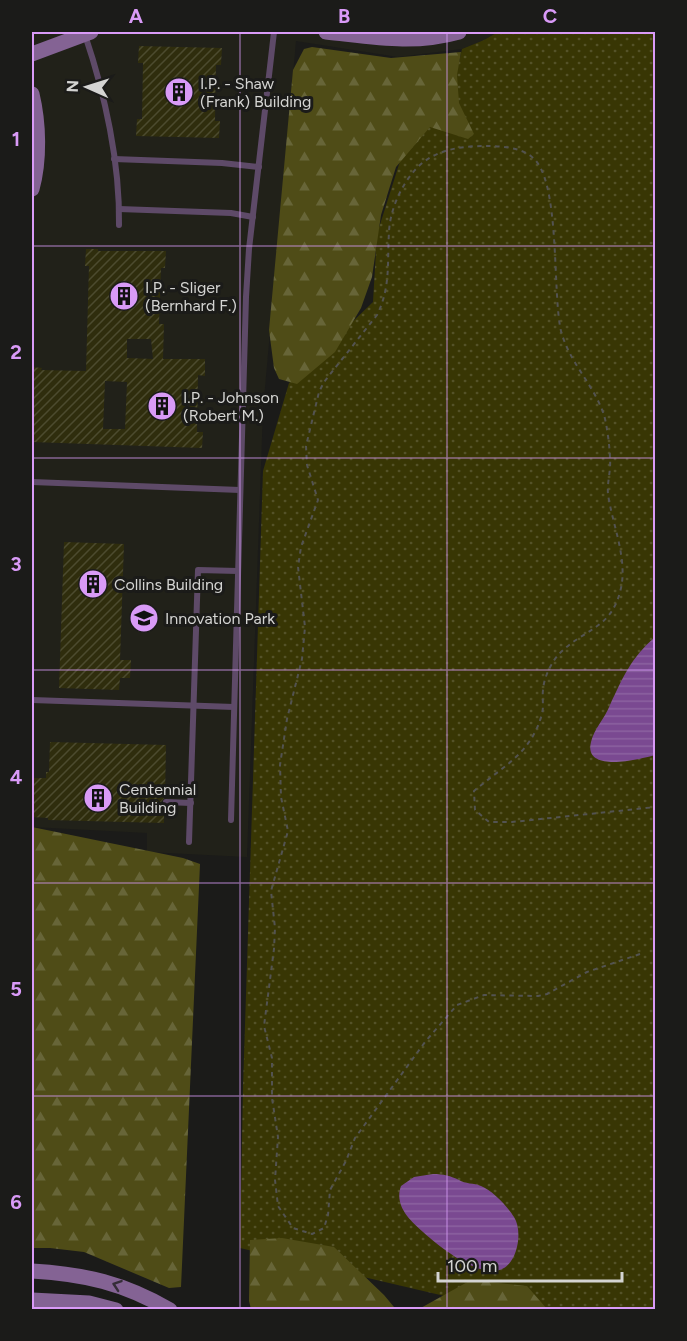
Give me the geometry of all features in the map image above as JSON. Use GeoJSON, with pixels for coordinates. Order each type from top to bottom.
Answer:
{"type":"FeatureCollection","features":[{"type":"Feature","properties":{"kind":"street"},"geometry":{"type":"LineString","coordinates":[[326,32],[400,40],[421,40],[459,32]]}},
{"type":"Feature","properties":{"kind":"street"},"geometry":{"type":"LineString","coordinates":[[32,54],[88,33]]}},
{"type":"Feature","properties":{"kind":"street"},"geometry":{"type":"LineString","coordinates":[[32,94],[37,129],[37,159],[32,189]]}},
{"type":"Feature","properties":{"kind":"street"},"geometry":{"type":"LineString","coordinates":[[32,1271],[112,1282],[133,1290],[170,1310]]}},
{"type":"Feature","properties":{"kind":"street"},"geometry":{"type":"LineString","coordinates":[[32,1300],[89,1303],[117,1310]]}},
{"type":"Feature","properties":{"kind":"lane"},"geometry":{"type":"LineString","coordinates":[[231,820],[246,302],[253,217],[274,32]]}},
{"type":"Feature","properties":{"kind":"lane"},"geometry":{"type":"LineString","coordinates":[[88,33],[98,74],[120,194],[119,225]]}},
{"type":"Feature","properties":{"kind":"lane"},"geometry":{"type":"LineString","coordinates":[[114,159],[222,163],[259,167]]}},
{"type":"Feature","properties":{"kind":"lane"},"geometry":{"type":"LineString","coordinates":[[119,209],[231,213],[253,217]]}},
{"type":"Feature","properties":{"kind":"lane"},"geometry":{"type":"LineString","coordinates":[[32,482],[240,490]]}},
{"type":"Feature","properties":{"kind":"lane"},"geometry":{"type":"LineString","coordinates":[[189,842],[198,570],[238,571]]}},
{"type":"Feature","properties":{"kind":"lane"},"geometry":{"type":"LineString","coordinates":[[32,700],[234,707]]}},
{"type":"Feature","properties":{"kind":"lane"},"geometry":{"type":"LineString","coordinates":[[166,802],[190,803]]}},
{"type":"Feature","properties":{"kind":"path"},"geometry":{"type":"LineString","coordinates":[[640,954],[587,972],[547,994],[538,996],[484,995],[457,1005],[425,1042],[355,1138],[346,1161],[330,1190],[327,1222],[324,1228],[312,1234],[293,1228],[278,1206],[275,1180],[278,1137],[272,1098],[272,1058],[264,1026],[276,928],[271,891],[288,831],[280,797],[280,765],[287,719],[302,659],[305,627],[298,567],[301,547],[318,500],[307,465],[306,446],[319,392],[324,382],[377,315],[383,303],[389,274],[389,231],[399,196],[417,168],[430,157],[446,150],[466,147],[506,148],[523,151],[534,157],[540,166],[554,230],[557,306],[561,330],[568,352],[604,416],[610,460],[609,495],[619,538],[622,583],[616,603],[608,618],[560,653],[550,666],[543,689],[542,713],[531,739],[516,760],[474,791],[475,810],[489,822],[512,822],[656,807]]}},
{"type":"Feature","properties":{"kind":"shaded area","name":"Innovation Park"},"geometry":{"type":"Polygon","coordinates":[[[32,32],[498,32],[462,49],[398,57],[296,41],[263,410],[247,857],[147,852],[147,833],[32,827],[32,32]]]}},
{"type":"Feature","properties":{"kind":"shaded area"},"geometry":{"type":"Polygon","coordinates":[[[498,32],[655,32],[655,1309],[500,1309],[240,1248],[263,471],[289,383],[373,302],[377,234],[408,136],[447,115],[462,49],[498,32]]]}},
{"type":"Feature","properties":{"kind":"shaded area"},"geometry":{"type":"Polygon","coordinates":[[[655,637],[655,755],[615,762],[596,758],[591,752],[591,742],[595,733],[628,668],[655,637]]]}},
{"type":"Feature","properties":{"kind":"shaded area"},"geometry":{"type":"Polygon","coordinates":[[[433,1174],[453,1177],[481,1186],[495,1195],[508,1208],[517,1224],[518,1241],[513,1258],[508,1265],[501,1270],[493,1271],[465,1263],[438,1244],[408,1217],[401,1206],[399,1193],[401,1186],[414,1177],[433,1174]]]}},
{"type":"Feature","properties":{"kind":"green space"},"geometry":{"type":"Polygon","coordinates":[[[312,47],[391,58],[461,52],[457,75],[459,103],[474,134],[468,139],[430,127],[396,167],[381,215],[372,277],[361,308],[335,352],[297,384],[279,379],[274,368],[269,330],[293,70],[304,49],[312,47]]]}},
{"type":"Feature","properties":{"kind":"green space"},"geometry":{"type":"Polygon","coordinates":[[[32,827],[183,858],[200,864],[181,1287],[169,1288],[84,1252],[32,1248],[32,827]]]}},
{"type":"Feature","properties":{"kind":"green space"},"geometry":{"type":"Polygon","coordinates":[[[282,1238],[334,1247],[394,1307],[401,1309],[251,1309],[249,1301],[250,1240],[282,1238]]]}},
{"type":"Feature","properties":{"kind":"green space"},"geometry":{"type":"Polygon","coordinates":[[[471,1280],[527,1286],[547,1309],[419,1309],[471,1280]]]}},
{"type":"Feature","properties":{"kind":"building","name":"I.P. - Shaw (Frank) Building"},"geometry":{"type":"Polygon","coordinates":[[[139,46],[222,48],[221,65],[216,65],[215,121],[220,121],[219,138],[136,136],[137,119],[142,119],[143,63],[138,63],[139,46]]]}},
{"type":"Feature","properties":{"kind":"building"},"geometry":{"type":"Polygon","coordinates":[[[86,249],[166,251],[165,268],[161,268],[159,324],[164,324],[163,359],[205,359],[205,376],[198,375],[197,432],[203,432],[202,448],[32,442],[32,367],[42,368],[41,370],[86,371],[89,266],[85,266],[86,249]],[[127,339],[127,358],[153,359],[151,339],[127,339]],[[105,381],[103,429],[125,429],[127,382],[105,381]]]}},
{"type":"Feature","properties":{"kind":"building","name":"Collins Building"},"geometry":{"type":"Polygon","coordinates":[[[64,542],[124,544],[120,660],[131,660],[130,678],[120,678],[119,690],[59,688],[64,542]]]}},
{"type":"Feature","properties":{"kind":"building","name":"Centennial Building"},"geometry":{"type":"Polygon","coordinates":[[[50,742],[166,745],[165,797],[161,802],[164,807],[164,823],[48,820],[48,818],[32,817],[32,778],[46,778],[46,772],[49,772],[50,742]]]}},
{"type":"Feature","properties":{"kind":"place","name":"I.P. - Shaw (Frank) Building"},"geometry":{"type":"Point","coordinates":[179,92]}},
{"type":"Feature","properties":{"kind":"place","name":"I.P. - Sliger (Bernhard F.)"},"geometry":{"type":"Point","coordinates":[124,296]}},
{"type":"Feature","properties":{"kind":"place","name":"I.P. - Johnson (Robert M.)"},"geometry":{"type":"Point","coordinates":[162,406]}},
{"type":"Feature","properties":{"kind":"place","name":"Collins Building"},"geometry":{"type":"Point","coordinates":[93,584]}},
{"type":"Feature","properties":{"kind":"place","name":"Innovation Park"},"geometry":{"type":"Point","coordinates":[144,618]}},
{"type":"Feature","properties":{"kind":"place","name":"Centennial Building"},"geometry":{"type":"Point","coordinates":[98,798]}}]}
